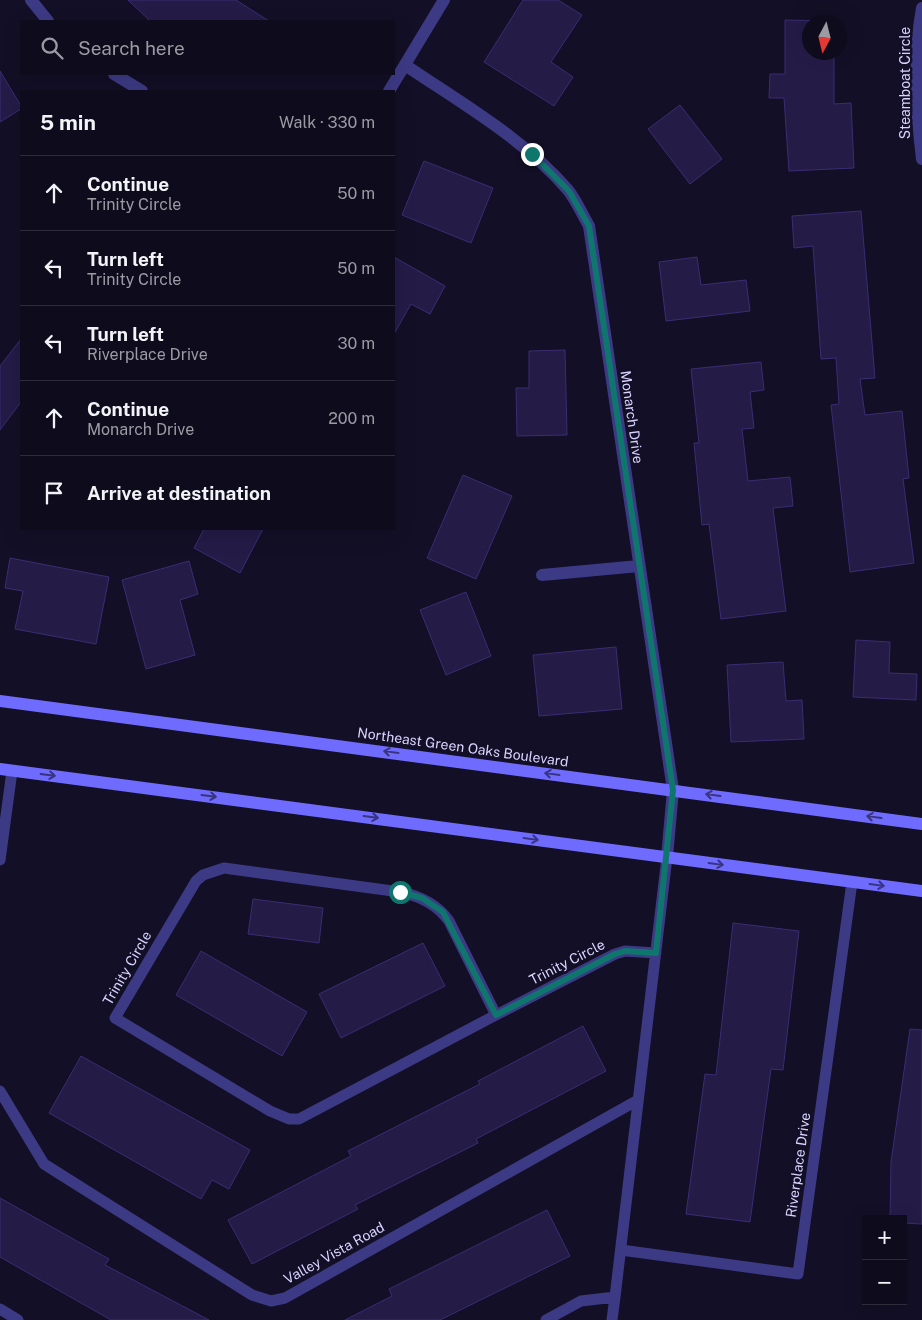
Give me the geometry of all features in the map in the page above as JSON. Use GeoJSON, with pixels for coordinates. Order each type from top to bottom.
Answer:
{"type":"FeatureCollection","features":[{"type":"Feature","properties":{"kind":"main road","name":"Northeast Green Oaks Boulevard"},"geometry":{"type":"LineString","coordinates":[[0,700],[922,824]]}},
{"type":"Feature","properties":{"kind":"main road"},"geometry":{"type":"LineString","coordinates":[[6,770],[922,891]]}},
{"type":"Feature","properties":{"kind":"street"},"geometry":{"type":"LineString","coordinates":[[31,0],[47,20]]}},
{"type":"Feature","properties":{"kind":"street"},"geometry":{"type":"LineString","coordinates":[[390,90],[444,0]]}},
{"type":"Feature","properties":{"kind":"street","name":"Steamboat Circle"},"geometry":{"type":"LineString","coordinates":[[922,8],[918,47],[917,114],[922,159]]}},
{"type":"Feature","properties":{"kind":"street","name":"Monarch Drive"},"geometry":{"type":"LineString","coordinates":[[405,65],[494,125],[532,154],[569,191],[589,226],[673,790],[667,857]]}},
{"type":"Feature","properties":{"kind":"street"},"geometry":{"type":"LineString","coordinates":[[116,75],[140,90]]}},
{"type":"Feature","properties":{"kind":"street"},"geometry":{"type":"LineString","coordinates":[[542,575],[639,566]]}},
{"type":"Feature","properties":{"kind":"lane"},"geometry":{"type":"LineString","coordinates":[[0,860],[6,770]]}},
{"type":"Feature","properties":{"kind":"lane"},"geometry":{"type":"LineString","coordinates":[[612,1320],[667,857]]}},
{"type":"Feature","properties":{"kind":"lane","name":"Trinity Circle"},"geometry":{"type":"LineString","coordinates":[[496,1015],[449,921],[443,912],[422,898],[400,892],[224,868],[203,875],[196,881],[116,1018],[270,1111],[289,1119],[299,1119],[615,954],[625,951],[656,953]]}},
{"type":"Feature","properties":{"kind":"lane","name":"Riverplace Drive"},"geometry":{"type":"LineString","coordinates":[[620,1250],[798,1274],[852,882]]}},
{"type":"Feature","properties":{"kind":"lane","name":"Valley Vista Road"},"geometry":{"type":"LineString","coordinates":[[0,1091],[44,1164],[252,1295],[271,1301],[285,1298],[638,1100]]}},
{"type":"Feature","properties":{"kind":"lane"},"geometry":{"type":"LineString","coordinates":[[546,1320],[581,1301],[615,1297]]}},
{"type":"Feature","properties":{"kind":"lane"},"geometry":{"type":"LineString","coordinates":[[0,1309],[18,1320]]}},
{"type":"Feature","properties":{"kind":"building"},"geometry":{"type":"Polygon","coordinates":[[[128,0],[236,0],[267,20],[149,20],[128,0]]]}},
{"type":"Feature","properties":{"kind":"building"},"geometry":{"type":"Polygon","coordinates":[[[523,0],[558,0],[582,15],[551,62],[573,77],[554,106],[484,62],[523,0]]]}},
{"type":"Feature","properties":{"kind":"building"},"geometry":{"type":"Polygon","coordinates":[[[785,20],[802,20],[802,60],[834,60],[834,104],[851,103],[854,168],[789,171],[784,98],[769,98],[770,74],[785,74],[785,20]]]}},
{"type":"Feature","properties":{"kind":"building"},"geometry":{"type":"Polygon","coordinates":[[[0,71],[20,104],[20,110],[0,122],[0,71]]]}},
{"type":"Feature","properties":{"kind":"building"},"geometry":{"type":"Polygon","coordinates":[[[680,105],[722,159],[690,184],[648,129],[680,105]]]}},
{"type":"Feature","properties":{"kind":"building"},"geometry":{"type":"Polygon","coordinates":[[[424,161],[493,188],[471,243],[402,215],[424,161]]]}},
{"type":"Feature","properties":{"kind":"building"},"geometry":{"type":"Polygon","coordinates":[[[861,211],[875,378],[860,379],[865,415],[902,411],[909,478],[903,479],[914,563],[850,572],[831,405],[839,404],[836,358],[821,359],[813,246],[794,248],[792,216],[861,211]]]}},
{"type":"Feature","properties":{"kind":"building"},"geometry":{"type":"Polygon","coordinates":[[[697,257],[701,285],[746,280],[750,311],[666,321],[659,262],[697,257]]]}},
{"type":"Feature","properties":{"kind":"building"},"geometry":{"type":"Polygon","coordinates":[[[395,258],[445,286],[430,314],[411,304],[395,332],[395,258]]]}},
{"type":"Feature","properties":{"kind":"building"},"geometry":{"type":"Polygon","coordinates":[[[20,340],[20,403],[0,430],[0,366],[20,340]]]}},
{"type":"Feature","properties":{"kind":"building"},"geometry":{"type":"Polygon","coordinates":[[[565,350],[567,435],[517,436],[516,388],[529,388],[529,351],[565,350]]]}},
{"type":"Feature","properties":{"kind":"building"},"geometry":{"type":"Polygon","coordinates":[[[761,362],[764,390],[750,392],[754,428],[742,429],[748,481],[790,477],[793,506],[773,508],[786,611],[721,619],[709,524],[702,525],[694,443],[699,443],[691,369],[761,362]]]}},
{"type":"Feature","properties":{"kind":"building"},"geometry":{"type":"Polygon","coordinates":[[[463,475],[512,496],[476,579],[427,558],[463,475]]]}},
{"type":"Feature","properties":{"kind":"building"},"geometry":{"type":"Polygon","coordinates":[[[203,530],[262,530],[240,573],[194,548],[203,530]]]}},
{"type":"Feature","properties":{"kind":"building"},"geometry":{"type":"Polygon","coordinates":[[[10,558],[109,577],[96,644],[15,629],[23,591],[5,588],[10,558]]]}},
{"type":"Feature","properties":{"kind":"building"},"geometry":{"type":"Polygon","coordinates":[[[189,561],[198,594],[180,600],[195,655],[146,669],[122,580],[189,561]]]}},
{"type":"Feature","properties":{"kind":"building"},"geometry":{"type":"Polygon","coordinates":[[[466,592],[491,656],[446,675],[420,610],[466,592]]]}},
{"type":"Feature","properties":{"kind":"building"},"geometry":{"type":"Polygon","coordinates":[[[856,640],[890,642],[889,673],[917,674],[916,700],[853,697],[856,640]]]}},
{"type":"Feature","properties":{"kind":"building"},"geometry":{"type":"Polygon","coordinates":[[[616,647],[622,709],[539,716],[533,655],[616,647]]]}},
{"type":"Feature","properties":{"kind":"building"},"geometry":{"type":"Polygon","coordinates":[[[783,662],[786,701],[802,700],[804,739],[731,742],[727,665],[783,662]]]}},
{"type":"Feature","properties":{"kind":"building"},"geometry":{"type":"Polygon","coordinates":[[[253,899],[323,908],[319,943],[248,934],[253,899]]]}},
{"type":"Feature","properties":{"kind":"building"},"geometry":{"type":"Polygon","coordinates":[[[733,923],[799,931],[783,1070],[771,1069],[750,1222],[686,1214],[705,1074],[716,1075],[733,923]]]}},
{"type":"Feature","properties":{"kind":"building"},"geometry":{"type":"Polygon","coordinates":[[[423,943],[445,986],[341,1038],[319,994],[423,943]]]}},
{"type":"Feature","properties":{"kind":"building"},"geometry":{"type":"Polygon","coordinates":[[[201,951],[307,1012],[282,1056],[176,995],[201,951]]]}},
{"type":"Feature","properties":{"kind":"building"},"geometry":{"type":"Polygon","coordinates":[[[583,1026],[606,1071],[476,1139],[478,1143],[355,1205],[358,1209],[252,1264],[228,1220],[351,1156],[348,1151],[480,1084],[478,1081],[583,1026]]]}},
{"type":"Feature","properties":{"kind":"building"},"geometry":{"type":"Polygon","coordinates":[[[910,1029],[922,1030],[922,1224],[907,1223],[907,1215],[890,1215],[891,1162],[910,1029]]]}},
{"type":"Feature","properties":{"kind":"building"},"geometry":{"type":"Polygon","coordinates":[[[81,1056],[250,1150],[229,1189],[212,1180],[201,1199],[49,1113],[81,1056]]]}},
{"type":"Feature","properties":{"kind":"building"},"geometry":{"type":"Polygon","coordinates":[[[0,1198],[109,1259],[105,1265],[209,1320],[111,1320],[0,1257],[0,1198]]]}},
{"type":"Feature","properties":{"kind":"building"},"geometry":{"type":"Polygon","coordinates":[[[547,1210],[570,1256],[440,1320],[345,1320],[392,1296],[389,1289],[547,1210]]]}},
{"type":"Feature","properties":{"kind":"route"},"geometry":{"type":"LineString","coordinates":[[400,892],[422,898],[443,912],[496,1015],[615,954],[625,951],[656,953],[673,790],[589,226],[569,191],[532,154]]}}]}
